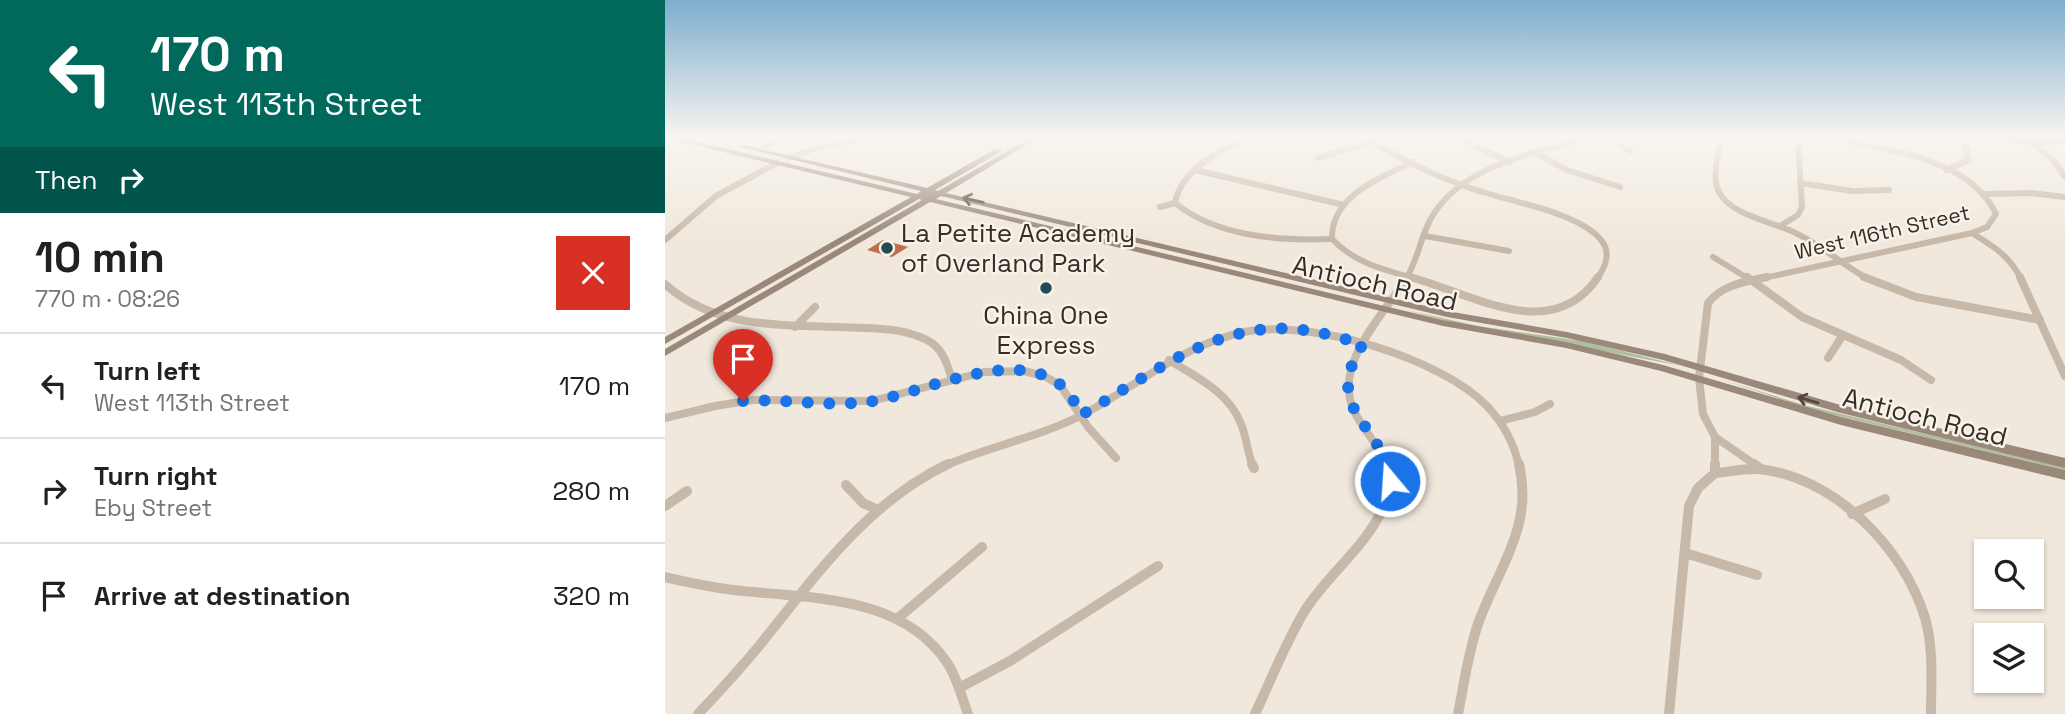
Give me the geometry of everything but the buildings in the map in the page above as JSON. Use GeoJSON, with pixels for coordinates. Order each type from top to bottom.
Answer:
{"type":"FeatureCollection","features":[{"type":"Feature","properties":{"kind":"main road","name":"Antioch Road"},"geometry":{"type":"LineString","coordinates":[[812,171],[918,197],[930,195]]}},
{"type":"Feature","properties":{"kind":"main road","name":"Antioch Road"},"geometry":{"type":"LineString","coordinates":[[843,171],[930,195],[1389,305]]}},
{"type":"Feature","properties":{"kind":"main road"},"geometry":{"type":"LineString","coordinates":[[665,353],[968,171]]}},
{"type":"Feature","properties":{"kind":"main road"},"geometry":{"type":"LineString","coordinates":[[930,195],[941,193],[978,171]]}},
{"type":"Feature","properties":{"kind":"main road","name":"Antioch Road"},"geometry":{"type":"LineString","coordinates":[[941,193],[1389,305],[1453,326],[1699,372],[2065,463]]}},
{"type":"Feature","properties":{"kind":"main road"},"geometry":{"type":"LineString","coordinates":[[665,341],[918,197]]}},
{"type":"Feature","properties":{"kind":"main road","name":"Antioch Road"},"geometry":{"type":"LineString","coordinates":[[1699,372],[1841,421],[2065,475]]}},
{"type":"Feature","properties":{"kind":"street"},"geometry":{"type":"LineString","coordinates":[[665,240],[716,196],[760,171]]}},
{"type":"Feature","properties":{"kind":"street"},"geometry":{"type":"LineString","coordinates":[[1194,171],[1176,191],[1175,203],[1195,219],[1295,240],[1332,239]]}},
{"type":"Feature","properties":{"kind":"street"},"geometry":{"type":"LineString","coordinates":[[1201,171],[1344,205]]}},
{"type":"Feature","properties":{"kind":"street"},"geometry":{"type":"LineString","coordinates":[[1395,171],[1372,183],[1344,205],[1332,221],[1332,239],[1359,262],[1495,308],[1523,312],[1558,309],[1575,303],[1599,277],[1607,251],[1602,241],[1590,230],[1572,221],[1464,185],[1434,171]]}},
{"type":"Feature","properties":{"kind":"street"},"geometry":{"type":"LineString","coordinates":[[1255,714],[1302,615],[1316,593],[1379,520],[1388,500],[1390,481],[1384,456],[1357,416],[1348,389],[1350,368],[1418,258],[1429,222],[1438,206],[1464,185],[1491,171]]}},
{"type":"Feature","properties":{"kind":"street"},"geometry":{"type":"LineString","coordinates":[[1571,171],[1620,187]]}},
{"type":"Feature","properties":{"kind":"street"},"geometry":{"type":"LineString","coordinates":[[1717,171],[1716,185],[1719,193],[1737,207],[1805,238],[1873,282],[1901,292],[2040,320]]}},
{"type":"Feature","properties":{"kind":"street"},"geometry":{"type":"LineString","coordinates":[[1780,226],[1800,212],[1799,171]]}},
{"type":"Feature","properties":{"kind":"street","name":"West 116th Street"},"geometry":{"type":"LineString","coordinates":[[1715,473],[1714,437],[1703,414],[1699,372],[1708,303],[1721,289],[1972,233],[1987,227],[1996,215],[1993,204],[1985,194],[1966,180],[1949,171]]}},
{"type":"Feature","properties":{"kind":"street"},"geometry":{"type":"LineString","coordinates":[[1800,183],[1833,189],[1889,190]]}},
{"type":"Feature","properties":{"kind":"street"},"geometry":{"type":"LineString","coordinates":[[1985,194],[2031,193],[2065,197]]}},
{"type":"Feature","properties":{"kind":"street"},"geometry":{"type":"LineString","coordinates":[[1160,207],[1175,203]]}},
{"type":"Feature","properties":{"kind":"street"},"geometry":{"type":"LineString","coordinates":[[1972,233],[2000,250],[2014,264],[2065,376]]}},
{"type":"Feature","properties":{"kind":"street"},"geometry":{"type":"LineString","coordinates":[[1425,236],[1509,251]]}},
{"type":"Feature","properties":{"kind":"street"},"geometry":{"type":"LineString","coordinates":[[1713,257],[1739,271],[1790,310],[1903,360],[1931,380]]}},
{"type":"Feature","properties":{"kind":"street"},"geometry":{"type":"LineString","coordinates":[[665,284],[686,302],[756,325],[891,330],[921,337],[944,355],[952,380]]}},
{"type":"Feature","properties":{"kind":"street"},"geometry":{"type":"LineString","coordinates":[[795,327],[815,307]]}},
{"type":"Feature","properties":{"kind":"street"},"geometry":{"type":"LineString","coordinates":[[698,714],[766,638],[828,560],[878,510],[904,489],[946,464],[1081,415],[1169,360],[1211,341],[1263,329],[1298,329],[1409,357],[1447,374],[1478,397],[1508,434],[1520,463],[1524,506],[1513,546],[1477,628],[1458,714]]}},
{"type":"Feature","properties":{"kind":"street"},"geometry":{"type":"LineString","coordinates":[[1828,358],[1843,335]]}},
{"type":"Feature","properties":{"kind":"street"},"geometry":{"type":"LineString","coordinates":[[1169,360],[1218,393],[1233,409],[1245,432],[1254,468]]}},
{"type":"Feature","properties":{"kind":"street"},"geometry":{"type":"LineString","coordinates":[[665,418],[719,405],[762,400],[836,404],[865,402],[997,371],[1036,373],[1049,377],[1067,390],[1085,423],[1109,446],[1116,458]]}},
{"type":"Feature","properties":{"kind":"street"},"geometry":{"type":"LineString","coordinates":[[1500,421],[1535,412],[1550,404]]}},
{"type":"Feature","properties":{"kind":"street"},"geometry":{"type":"LineString","coordinates":[[1714,437],[1761,469],[1815,489],[1852,514],[1890,552],[1917,596],[1929,634],[1931,714]]}},
{"type":"Feature","properties":{"kind":"street"},"geometry":{"type":"LineString","coordinates":[[1669,714],[1692,498],[1698,488],[1715,473],[1761,469]]}},
{"type":"Feature","properties":{"kind":"street"},"geometry":{"type":"LineString","coordinates":[[846,485],[863,503],[878,510]]}},
{"type":"Feature","properties":{"kind":"street"},"geometry":{"type":"LineString","coordinates":[[665,506],[687,491]]}},
{"type":"Feature","properties":{"kind":"street"},"geometry":{"type":"LineString","coordinates":[[1852,514],[1885,499]]}},
{"type":"Feature","properties":{"kind":"street"},"geometry":{"type":"LineString","coordinates":[[897,619],[982,547]]}},
{"type":"Feature","properties":{"kind":"street"},"geometry":{"type":"LineString","coordinates":[[1685,553],[1757,575]]}},
{"type":"Feature","properties":{"kind":"street"},"geometry":{"type":"LineString","coordinates":[[959,688],[1035,645],[1128,582],[1158,566]]}},
{"type":"Feature","properties":{"kind":"street"},"geometry":{"type":"LineString","coordinates":[[665,577],[699,586],[844,599],[897,619],[933,646],[948,666],[968,714]]}},
{"type":"Feature","properties":{"kind":"green space"},"geometry":{"type":"Polygon","coordinates":[[[1406,310],[1478,326],[1582,341],[1682,366],[1459,324],[1406,310]]]}},
{"type":"Feature","properties":{"kind":"green space"},"geometry":{"type":"Polygon","coordinates":[[[1723,380],[1804,405],[2065,467],[2065,470],[1813,410],[1723,380]]]}},
{"type":"Feature","properties":{"kind":"place","name":"La Petite Academy of Overland Park"},"geometry":{"type":"Point","coordinates":[887,248]}},
{"type":"Feature","properties":{"kind":"place","name":"China One Express"},"geometry":{"type":"Point","coordinates":[1046,288]}},
{"type":"Feature","properties":{"kind":"route"},"geometry":{"type":"LineString","coordinates":[[743,401],[786,400],[828,404],[865,402],[981,373],[1013,370],[1049,377],[1067,390],[1081,415],[1108,401],[1183,352],[1246,331],[1298,329],[1363,344],[1350,368],[1349,396],[1357,416],[1384,456],[1390,481]]}}]}
